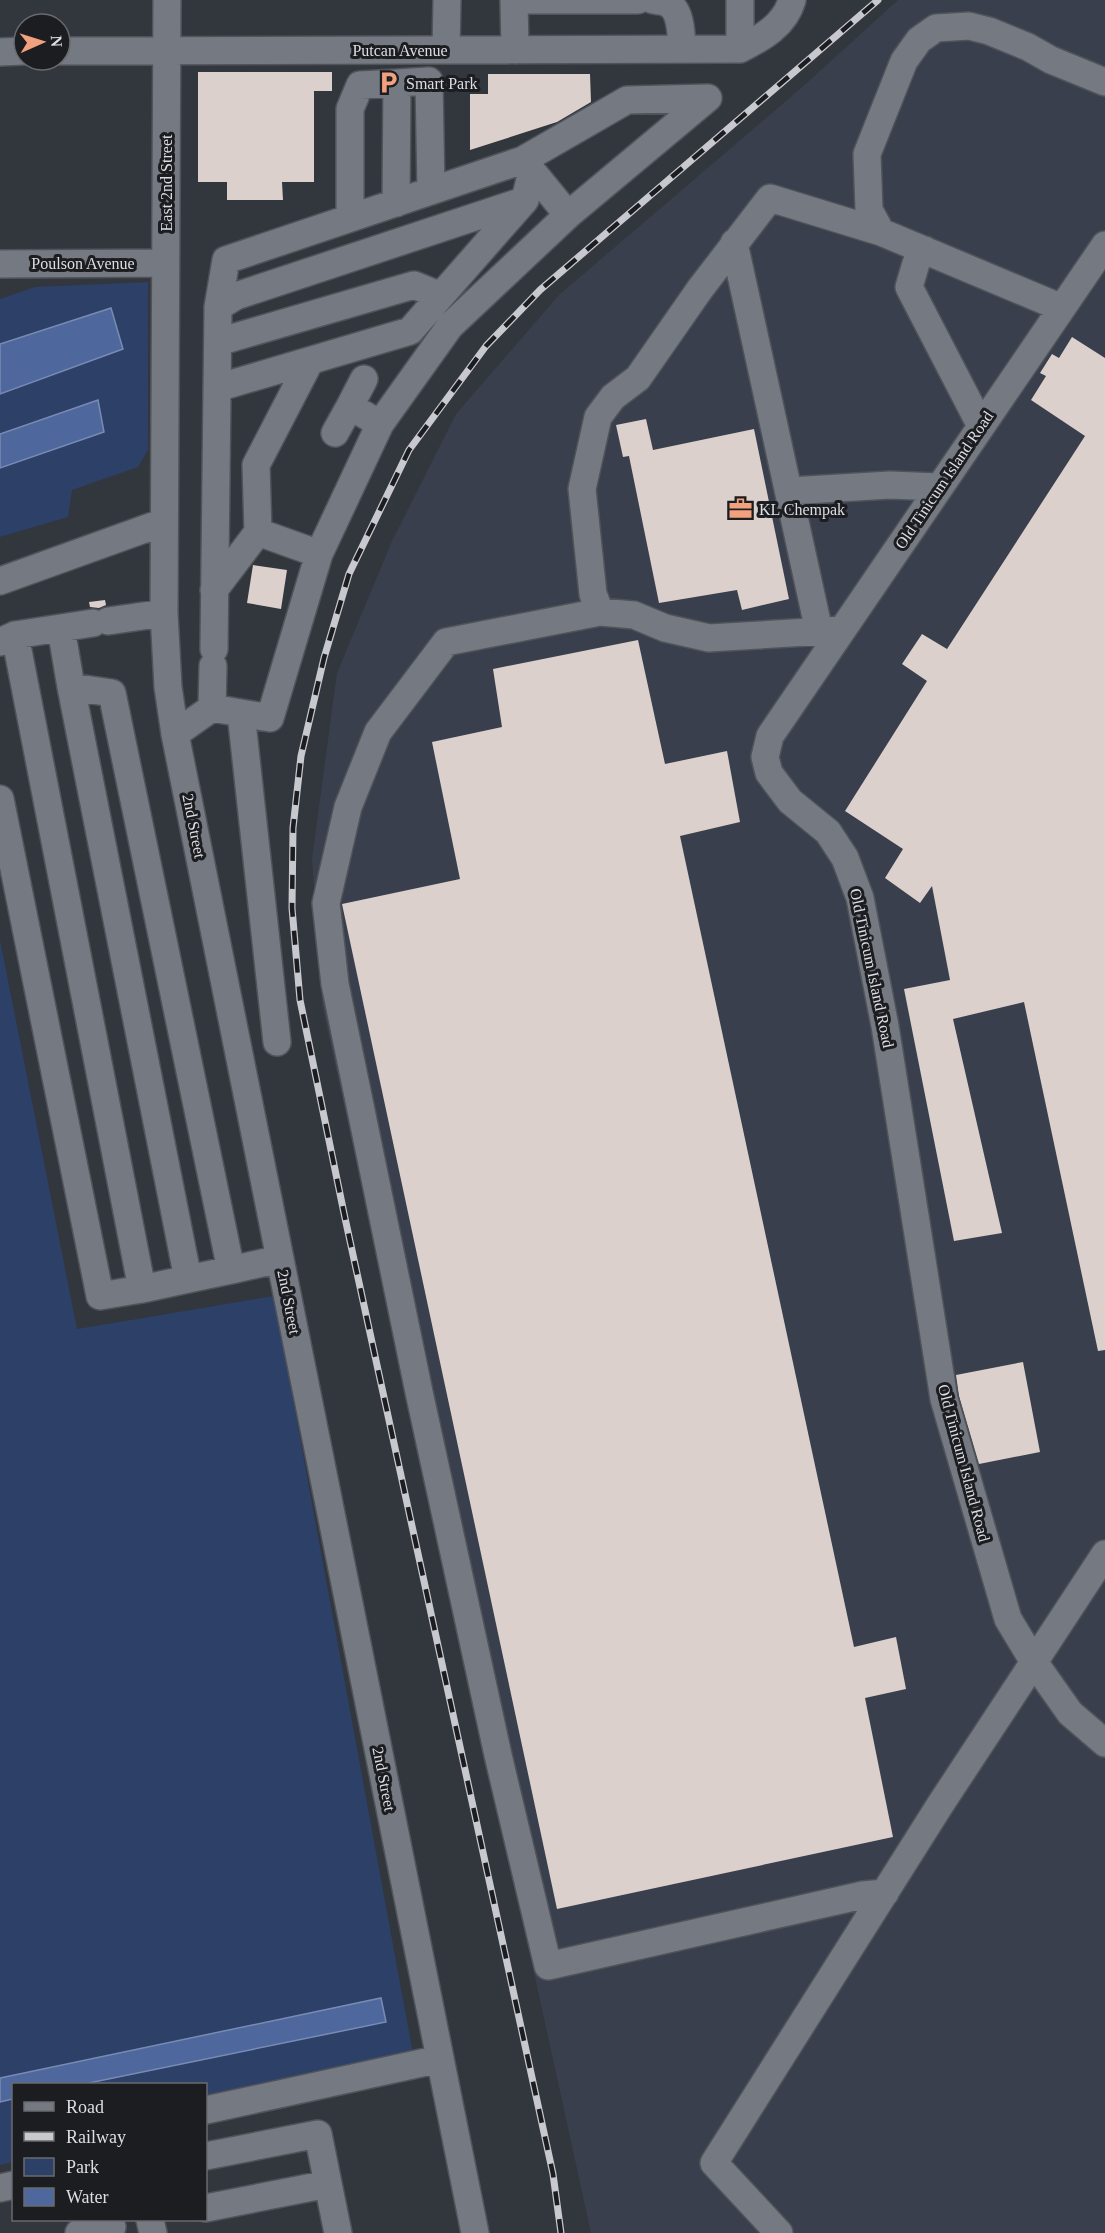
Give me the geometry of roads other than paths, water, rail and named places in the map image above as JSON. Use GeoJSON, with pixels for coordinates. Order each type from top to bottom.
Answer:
{"type":"FeatureCollection","features":[{"type":"Feature","properties":{"kind":"street","name":"East 2nd Street"},"geometry":{"type":"LineString","coordinates":[[164,365],[167,0]]}},
{"type":"Feature","properties":{"kind":"street"},"geometry":{"type":"LineString","coordinates":[[446,50],[447,0]]}},
{"type":"Feature","properties":{"kind":"street"},"geometry":{"type":"LineString","coordinates":[[514,0],[515,50]]}},
{"type":"Feature","properties":{"kind":"street"},"geometry":{"type":"LineString","coordinates":[[522,0],[638,0]]}},
{"type":"Feature","properties":{"kind":"street"},"geometry":{"type":"LineString","coordinates":[[652,0],[668,3],[673,8],[680,28],[682,49]]}},
{"type":"Feature","properties":{"kind":"street"},"geometry":{"type":"LineString","coordinates":[[740,0],[740,49],[762,38],[783,19],[789,12],[792,0]]}},
{"type":"Feature","properties":{"kind":"street"},"geometry":{"type":"LineString","coordinates":[[881,232],[869,210],[867,154],[904,61],[919,40],[936,28],[969,26],[989,31],[1105,82]]}},
{"type":"Feature","properties":{"kind":"street","name":"Putcan Avenue"},"geometry":{"type":"LineString","coordinates":[[72,51],[740,49]]}},
{"type":"Feature","properties":{"kind":"street"},"geometry":{"type":"LineString","coordinates":[[350,218],[350,109],[360,85],[429,81],[431,191]]}},
{"type":"Feature","properties":{"kind":"street"},"geometry":{"type":"LineString","coordinates":[[396,83],[396,203]]}},
{"type":"Feature","properties":{"kind":"street"},"geometry":{"type":"LineString","coordinates":[[175,734],[212,708],[270,717],[319,554],[380,424],[450,326],[568,215],[708,98],[627,100],[527,166],[431,191],[226,260],[218,307],[212,708]]}},
{"type":"Feature","properties":{"kind":"street"},"geometry":{"type":"LineString","coordinates":[[217,388],[410,331],[525,200],[527,166]]}},
{"type":"Feature","properties":{"kind":"street"},"geometry":{"type":"LineString","coordinates":[[527,166],[568,215]]}},
{"type":"Feature","properties":{"kind":"street"},"geometry":{"type":"LineString","coordinates":[[600,612],[593,594],[582,489],[598,417],[613,397],[638,378],[734,243],[770,198],[881,232],[1062,308]]}},
{"type":"Feature","properties":{"kind":"street"},"geometry":{"type":"LineString","coordinates":[[218,307],[236,296],[525,200]]}},
{"type":"Feature","properties":{"kind":"street"},"geometry":{"type":"LineString","coordinates":[[734,243],[789,490],[831,630],[709,638],[664,628],[634,615],[600,612],[446,642],[378,732],[348,807],[326,903],[335,984],[419,1392],[498,1755],[548,1966],[863,1895],[885,1893]]}},
{"type":"Feature","properties":{"kind":"street","name":"Old Tinicum Island Road"},"geometry":{"type":"LineString","coordinates":[[1105,245],[939,487],[831,630],[770,736],[765,757],[769,773],[790,801],[828,832],[845,858],[860,898],[885,1026],[944,1399],[1008,1619],[1034,1662],[1070,1713],[1105,1743]]}},
{"type":"Feature","properties":{"kind":"street"},"geometry":{"type":"LineString","coordinates":[[925,250],[916,260],[909,287],[981,426]]}},
{"type":"Feature","properties":{"kind":"street","name":"Poulson Avenue"},"geometry":{"type":"LineString","coordinates":[[0,264],[165,263]]}},
{"type":"Feature","properties":{"kind":"street"},"geometry":{"type":"LineString","coordinates":[[218,342],[414,285],[441,296]]}},
{"type":"Feature","properties":{"kind":"street"},"geometry":{"type":"LineString","coordinates":[[214,590],[258,532],[256,465],[310,361]]}},
{"type":"Feature","properties":{"kind":"street","name":"2nd Street"},"geometry":{"type":"LineString","coordinates":[[164,365],[164,613],[168,687],[175,734],[475,2233]]}},
{"type":"Feature","properties":{"kind":"street"},"geometry":{"type":"LineString","coordinates":[[335,433],[364,379]]}},
{"type":"Feature","properties":{"kind":"street"},"geometry":{"type":"LineString","coordinates":[[350,406],[380,424]]}},
{"type":"Feature","properties":{"kind":"street"},"geometry":{"type":"LineString","coordinates":[[789,490],[890,485],[939,487]]}},
{"type":"Feature","properties":{"kind":"street"},"geometry":{"type":"LineString","coordinates":[[0,580],[164,522]]}},
{"type":"Feature","properties":{"kind":"street"},"geometry":{"type":"LineString","coordinates":[[258,532],[319,554]]}},
{"type":"Feature","properties":{"kind":"street"},"geometry":{"type":"LineString","coordinates":[[142,1288],[8,638],[164,613]]}},
{"type":"Feature","properties":{"kind":"street"},"geometry":{"type":"LineString","coordinates":[[61,628],[188,1279]]}},
{"type":"Feature","properties":{"kind":"street"},"geometry":{"type":"LineString","coordinates":[[71,687],[112,693],[231,1270]]}},
{"type":"Feature","properties":{"kind":"street"},"geometry":{"type":"LineString","coordinates":[[242,713],[277,1042]]}},
{"type":"Feature","properties":{"kind":"street"},"geometry":{"type":"LineString","coordinates":[[0,799],[100,1296],[280,1259]]}},
{"type":"Feature","properties":{"kind":"street"},"geometry":{"type":"LineString","coordinates":[[779,2233],[714,2163],[885,1893],[1105,1554]]}},
{"type":"Feature","properties":{"kind":"street"},"geometry":{"type":"LineString","coordinates":[[207,2110],[440,2059]]}},
{"type":"Feature","properties":{"kind":"street"},"geometry":{"type":"LineString","coordinates":[[207,2156],[318,2134],[338,2233]]}},
{"type":"Feature","properties":{"kind":"street"},"geometry":{"type":"LineString","coordinates":[[207,2208],[328,2184]]}},
{"type":"Feature","properties":{"kind":"street"},"geometry":{"type":"LineString","coordinates":[[79,2233],[112,2226]]}},
{"type":"Feature","properties":{"kind":"water"},"geometry":{"type":"Polygon","coordinates":[[[111,308],[123,349],[0,394],[0,344],[111,308]]]}},
{"type":"Feature","properties":{"kind":"water"},"geometry":{"type":"Polygon","coordinates":[[[98,400],[104,432],[0,468],[0,434],[98,400]]]}},
{"type":"Feature","properties":{"kind":"water"},"geometry":{"type":"Polygon","coordinates":[[[381,1998],[386,2022],[89,2083],[12,2083],[12,2099],[0,2102],[0,2078],[381,1998]]]}},
{"type":"Feature","properties":{"kind":"railway"},"geometry":{"type":"LineString","coordinates":[[561,2233],[553,2174],[345,1218],[300,1000],[292,908],[293,828],[301,756],[324,658],[349,574],[409,450],[486,346],[540,290],[878,0]]}},
{"type":"Feature","properties":{"kind":"place","name":"Smart Park"},"geometry":{"type":"Point","coordinates":[388,83]}},
{"type":"Feature","properties":{"kind":"place","name":"KL Chempak"},"geometry":{"type":"Point","coordinates":[741,509]}}]}
